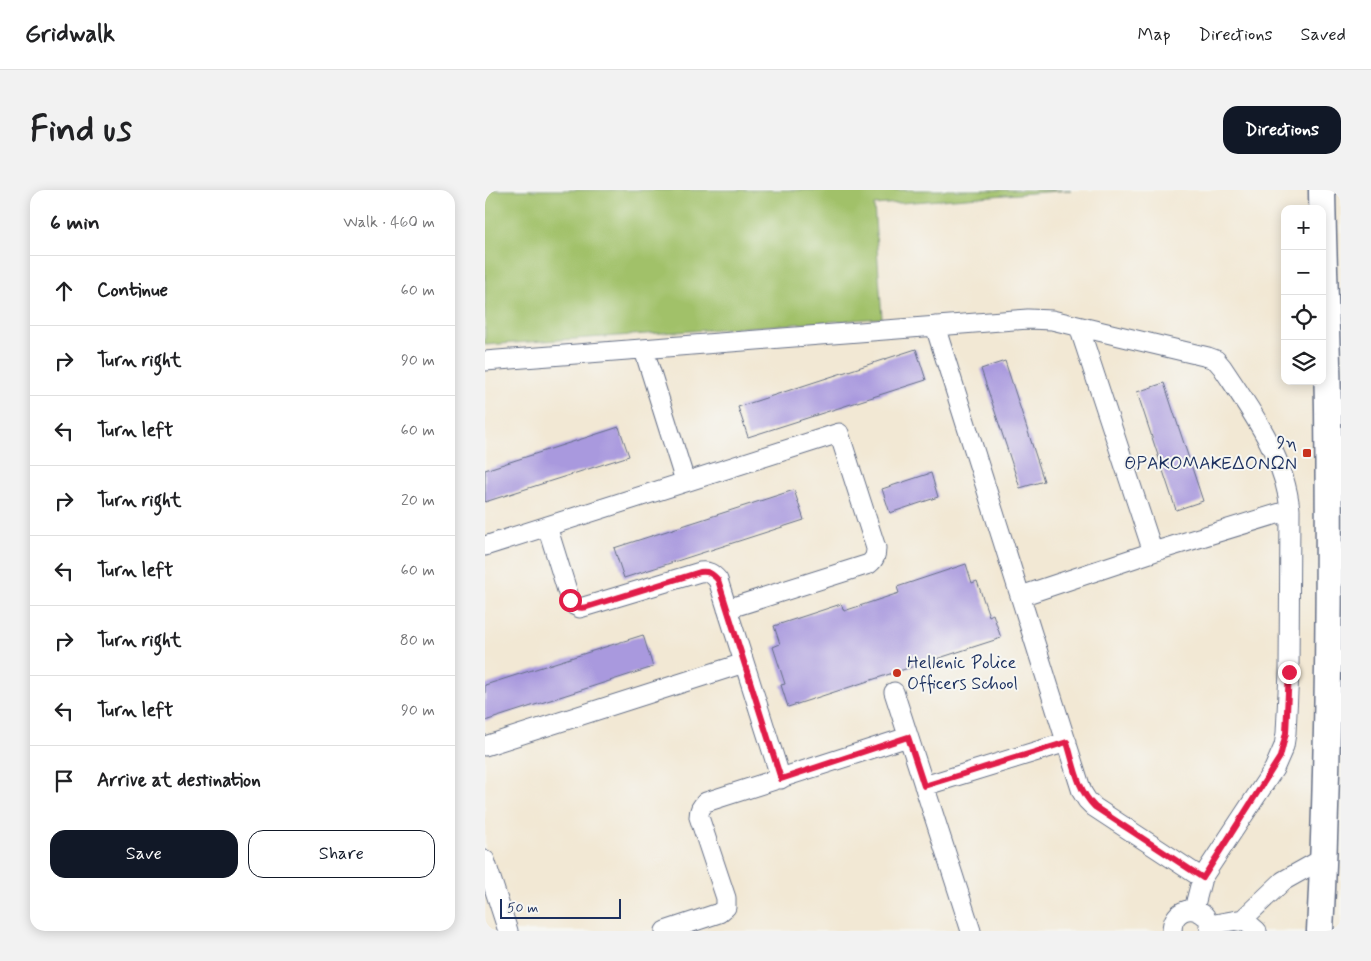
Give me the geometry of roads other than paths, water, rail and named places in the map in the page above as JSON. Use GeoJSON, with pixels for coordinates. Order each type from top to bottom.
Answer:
{"type":"FeatureCollection","features":[{"type":"Feature","properties":{"kind":"main road"},"geometry":{"type":"LineString","coordinates":[[1320,931],[1324,858],[1334,814],[1335,729],[1333,300],[1322,190]]}},
{"type":"Feature","properties":{"kind":"street"},"geometry":{"type":"LineString","coordinates":[[485,361],[1041,319],[1216,360],[1267,438],[1284,480],[1290,510],[1289,672],[1284,746],[1274,769],[1203,878],[1194,910]]}},
{"type":"Feature","properties":{"kind":"street"},"geometry":{"type":"LineString","coordinates":[[935,326],[1082,792],[1095,807],[1203,878]]}},
{"type":"Feature","properties":{"kind":"street"},"geometry":{"type":"LineString","coordinates":[[1079,327],[1153,552]]}},
{"type":"Feature","properties":{"kind":"street"},"geometry":{"type":"LineString","coordinates":[[644,350],[685,481]]}},
{"type":"Feature","properties":{"kind":"street"},"geometry":{"type":"LineString","coordinates":[[485,546],[685,481],[839,434],[876,548],[874,560],[869,564],[727,609]]}},
{"type":"Feature","properties":{"kind":"street"},"geometry":{"type":"LineString","coordinates":[[1021,596],[1153,552],[1290,510]]}},
{"type":"Feature","properties":{"kind":"street"},"geometry":{"type":"LineString","coordinates":[[547,526],[570,600],[580,608],[700,572],[707,571],[713,574],[718,580],[781,779]]}},
{"type":"Feature","properties":{"kind":"street"},"geometry":{"type":"LineString","coordinates":[[485,746],[744,663]]}},
{"type":"Feature","properties":{"kind":"street"},"geometry":{"type":"LineString","coordinates":[[894,692],[971,931]]}},
{"type":"Feature","properties":{"kind":"street"},"geometry":{"type":"LineString","coordinates":[[665,931],[719,913],[726,907],[726,898],[699,818],[702,806],[707,802],[908,737]]}},
{"type":"Feature","properties":{"kind":"street"},"geometry":{"type":"LineString","coordinates":[[924,786],[1067,742]]}},
{"type":"Feature","properties":{"kind":"street"},"geometry":{"type":"LineString","coordinates":[[1171,931],[1172,924],[1178,914],[1188,909],[1204,915],[1209,928],[1250,925],[1283,881],[1324,858]]}},
{"type":"Feature","properties":{"kind":"street"},"geometry":{"type":"LineString","coordinates":[[485,860],[508,931]]}},
{"type":"Feature","properties":{"kind":"place","name":"9η ΘΡΑΚΟΜΑΚΕΔΟΝΩΝ"},"geometry":{"type":"Point","coordinates":[1307,453]}},
{"type":"Feature","properties":{"kind":"place","name":"Hellenic Police Officers School"},"geometry":{"type":"Point","coordinates":[897,673]}}]}
